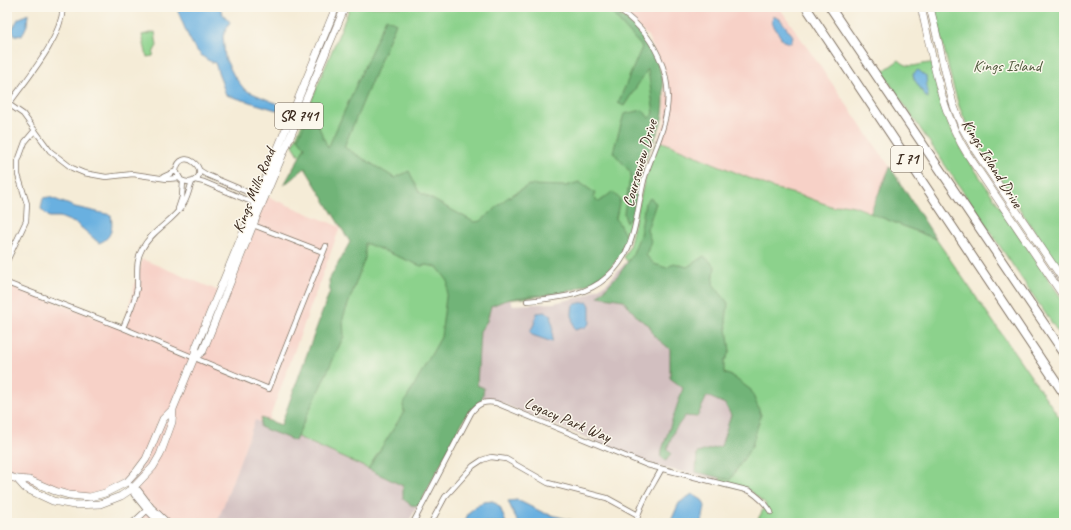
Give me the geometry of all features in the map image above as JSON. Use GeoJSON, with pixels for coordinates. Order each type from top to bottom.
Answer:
{"type":"FeatureCollection","features":[{"type":"Feature","properties":{"kind":"highway","name":"I 71"},"geometry":{"type":"LineString","coordinates":[[806,7],[1064,394]]}},
{"type":"Feature","properties":{"kind":"highway","name":"I 71"},"geometry":{"type":"LineString","coordinates":[[830,7],[1064,353]]}},
{"type":"Feature","properties":{"kind":"main road","name":"Kings Mills Road"},"geometry":{"type":"LineString","coordinates":[[134,489],[153,467],[160,455],[172,422],[173,409],[194,358],[196,347],[336,7]]}},
{"type":"Feature","properties":{"kind":"main road","name":"Kings Mills Road"},"geometry":{"type":"LineString","coordinates":[[194,358],[203,351],[344,7]]}},
{"type":"Feature","properties":{"kind":"main road","name":"Kings Island Drive"},"geometry":{"type":"LineString","coordinates":[[921,7],[942,92],[957,135],[972,161],[1064,297]]}},
{"type":"Feature","properties":{"kind":"main road","name":"Kings Island Drive"},"geometry":{"type":"LineString","coordinates":[[930,7],[952,97],[962,127],[975,150],[1064,281]]}},
{"type":"Feature","properties":{"kind":"main road","name":"Kings Mills Road"},"geometry":{"type":"LineString","coordinates":[[127,482],[146,460],[164,419],[173,409]]}},
{"type":"Feature","properties":{"kind":"main road","name":"SR 741"},"geometry":{"type":"LineString","coordinates":[[7,476],[17,480],[30,480],[55,491],[69,495],[86,497],[105,493],[127,482]]}},
{"type":"Feature","properties":{"kind":"main road","name":"SR 741"},"geometry":{"type":"LineString","coordinates":[[17,480],[25,488],[46,498],[64,504],[74,505],[87,506],[110,501],[134,489]]}},
{"type":"Feature","properties":{"kind":"street"},"geometry":{"type":"LineString","coordinates":[[63,7],[59,30],[8,104],[23,114],[50,151],[62,161],[84,173],[106,177],[133,174],[166,179],[178,178],[183,181],[204,182],[254,203]]}},
{"type":"Feature","properties":{"kind":"street","name":"Courseview Drive"},"geometry":{"type":"LineString","coordinates":[[527,301],[570,296],[581,293],[597,285],[606,279],[620,263],[633,237],[644,182],[665,122],[668,90],[663,65],[648,36],[631,18],[614,7]]}},
{"type":"Feature","properties":{"kind":"street"},"geometry":{"type":"LineString","coordinates":[[7,261],[26,222],[27,204],[18,175],[18,161],[25,142],[35,130]]}},
{"type":"Feature","properties":{"kind":"street"},"geometry":{"type":"LineString","coordinates":[[178,178],[176,171],[178,164],[184,160],[187,160],[196,163],[199,170],[207,175],[257,196]]}},
{"type":"Feature","properties":{"kind":"street"},"geometry":{"type":"LineString","coordinates":[[123,328],[137,287],[137,266],[141,251],[153,232],[171,219],[183,205],[193,181],[199,174],[199,170]]}},
{"type":"Feature","properties":{"kind":"street"},"geometry":{"type":"LineString","coordinates":[[161,178],[176,171]]}},
{"type":"Feature","properties":{"kind":"street"},"geometry":{"type":"LineString","coordinates":[[178,211],[182,197],[183,181]]}},
{"type":"Feature","properties":{"kind":"street"},"geometry":{"type":"LineString","coordinates":[[254,226],[323,252]]}},
{"type":"Feature","properties":{"kind":"street"},"geometry":{"type":"LineString","coordinates":[[7,283],[123,328],[269,389],[326,246]]}},
{"type":"Feature","properties":{"kind":"street","name":"Legacy Park Way"},"geometry":{"type":"LineString","coordinates":[[413,523],[471,413],[476,406],[482,402],[496,403],[661,470],[750,491],[767,504],[771,512]]}},
{"type":"Feature","properties":{"kind":"street"},"geometry":{"type":"LineString","coordinates":[[431,523],[445,497],[473,466],[482,460],[491,457],[506,459],[548,483],[607,498],[638,515]]}},
{"type":"Feature","properties":{"kind":"street"},"geometry":{"type":"LineString","coordinates":[[636,523],[644,500],[661,470]]}},
{"type":"Feature","properties":{"kind":"street"},"geometry":{"type":"LineString","coordinates":[[127,482],[134,489],[138,490],[151,507],[168,523]]}},
{"type":"Feature","properties":{"kind":"street"},"geometry":{"type":"LineString","coordinates":[[134,489],[134,494],[160,523]]}},
{"type":"Feature","properties":{"kind":"street"},"geometry":{"type":"LineString","coordinates":[[133,523],[147,510]]}},
{"type":"Feature","properties":{"kind":"shaded area"},"geometry":{"type":"Polygon","coordinates":[[[614,7],[779,7],[890,167],[870,213],[843,204],[833,207],[809,198],[773,188],[658,140],[665,122],[666,79],[648,36],[614,7]]]}},
{"type":"Feature","properties":{"kind":"shaded area"},"geometry":{"type":"Polygon","coordinates":[[[266,196],[340,227],[267,425],[255,421],[217,523],[133,523],[151,507],[127,482],[118,487],[82,497],[7,476],[7,283],[123,328],[142,259],[219,291],[194,357],[203,351],[266,196]]]}},
{"type":"Feature","properties":{"kind":"shaded area"},"geometry":{"type":"Polygon","coordinates":[[[627,261],[743,413],[720,480],[659,467],[496,401],[475,395],[480,302],[510,299],[512,305],[554,303],[585,296],[607,283],[627,261]]]}},
{"type":"Feature","properties":{"kind":"shaded area"},"geometry":{"type":"Polygon","coordinates":[[[255,420],[282,430],[424,494],[408,523],[217,523],[255,420]]]}},
{"type":"Feature","properties":{"kind":"green space"},"geometry":{"type":"Polygon","coordinates":[[[350,7],[606,7],[624,17],[632,24],[658,63],[662,78],[662,117],[644,164],[629,234],[618,258],[598,279],[588,285],[574,290],[542,296],[480,302],[424,494],[282,430],[352,242],[293,145],[350,7]]]}},
{"type":"Feature","properties":{"kind":"green space","name":"Kings Island"},"geometry":{"type":"Polygon","coordinates":[[[934,7],[1064,7],[1064,275],[999,178],[969,130],[959,106],[952,82],[934,7]]]}},
{"type":"Feature","properties":{"kind":"green space"},"geometry":{"type":"Polygon","coordinates":[[[607,8],[634,27],[644,39],[653,52],[663,81],[664,97],[662,120],[645,160],[633,217],[626,222],[624,213],[631,173],[613,152],[624,114],[643,110],[649,118],[654,114],[648,69],[624,106],[618,103],[642,47],[607,8]]]}},
{"type":"Feature","properties":{"kind":"green space"},"geometry":{"type":"Polygon","coordinates":[[[386,18],[396,23],[344,147],[395,178],[409,171],[419,192],[474,222],[481,221],[507,198],[529,185],[566,186],[579,182],[595,193],[593,197],[599,202],[612,192],[620,199],[616,218],[627,239],[622,252],[607,271],[587,284],[563,292],[521,297],[503,301],[491,306],[487,321],[480,331],[477,385],[484,388],[482,399],[465,417],[419,506],[411,505],[403,499],[403,486],[368,469],[404,412],[403,405],[441,337],[448,281],[437,267],[426,265],[421,266],[365,243],[365,258],[343,318],[344,336],[295,441],[260,427],[261,418],[281,425],[330,291],[329,280],[350,242],[305,168],[284,185],[305,147],[298,138],[311,109],[328,148],[386,18]]]}},
{"type":"Feature","properties":{"kind":"green space"},"geometry":{"type":"Polygon","coordinates":[[[155,32],[157,46],[153,56],[147,57],[142,35],[155,32]]]}},
{"type":"Feature","properties":{"kind":"green space"},"geometry":{"type":"Polygon","coordinates":[[[899,60],[911,66],[932,63],[945,117],[955,137],[967,158],[1064,302],[1064,341],[882,72],[899,60]]]}},
{"type":"Feature","properties":{"kind":"green space"},"geometry":{"type":"Polygon","coordinates":[[[658,140],[773,188],[809,198],[833,207],[843,204],[854,206],[936,239],[1064,424],[1064,523],[756,523],[766,504],[750,491],[719,482],[743,413],[624,257],[629,247],[644,182],[658,140]]]}},
{"type":"Feature","properties":{"kind":"green space"},"geometry":{"type":"Polygon","coordinates":[[[890,167],[936,239],[870,213],[890,167]]]}},
{"type":"Feature","properties":{"kind":"green space"},"geometry":{"type":"Polygon","coordinates":[[[650,198],[656,203],[647,230],[651,241],[646,255],[654,264],[667,268],[674,263],[687,267],[704,256],[715,266],[713,284],[728,303],[726,321],[730,351],[724,362],[724,373],[732,376],[751,390],[761,415],[752,446],[730,480],[696,472],[697,453],[721,446],[731,415],[725,404],[707,396],[697,417],[685,416],[674,431],[667,449],[671,453],[666,461],[660,456],[683,388],[670,378],[670,349],[654,336],[649,325],[639,319],[623,300],[598,296],[619,274],[632,256],[640,235],[645,203],[650,198]]]}},
{"type":"Feature","properties":{"kind":"water"},"geometry":{"type":"Polygon","coordinates":[[[176,7],[220,7],[222,13],[230,22],[223,36],[225,58],[234,76],[245,90],[280,105],[283,112],[226,95],[215,63],[207,60],[195,48],[176,7]]]}},
{"type":"Feature","properties":{"kind":"water"},"geometry":{"type":"Polygon","coordinates":[[[28,14],[27,25],[22,36],[15,35],[12,30],[18,19],[28,14]]]}},
{"type":"Feature","properties":{"kind":"water"},"geometry":{"type":"Polygon","coordinates":[[[773,16],[780,19],[793,36],[791,43],[783,41],[772,23],[773,16]]]}},
{"type":"Feature","properties":{"kind":"water"},"geometry":{"type":"Polygon","coordinates":[[[918,70],[926,76],[928,98],[914,79],[913,74],[918,70]]]}},
{"type":"Feature","properties":{"kind":"water"},"geometry":{"type":"Polygon","coordinates":[[[49,197],[75,207],[111,215],[111,232],[107,238],[99,243],[77,224],[60,217],[49,217],[41,209],[43,198],[49,197]]]}},
{"type":"Feature","properties":{"kind":"water"},"geometry":{"type":"Polygon","coordinates":[[[588,302],[590,306],[590,323],[586,327],[575,330],[572,318],[573,305],[588,302]]]}},
{"type":"Feature","properties":{"kind":"water"},"geometry":{"type":"Polygon","coordinates":[[[544,312],[552,315],[552,342],[532,335],[530,332],[537,313],[544,312]]]}},
{"type":"Feature","properties":{"kind":"water"},"geometry":{"type":"Polygon","coordinates":[[[692,494],[702,500],[705,506],[702,523],[670,523],[679,503],[692,494]]]}},
{"type":"Feature","properties":{"kind":"water"},"geometry":{"type":"Polygon","coordinates":[[[517,500],[544,513],[582,523],[518,523],[508,501],[517,500]]]}},
{"type":"Feature","properties":{"kind":"water"},"geometry":{"type":"Polygon","coordinates":[[[493,501],[500,507],[506,523],[464,523],[469,512],[483,502],[493,501]]]}}]}
